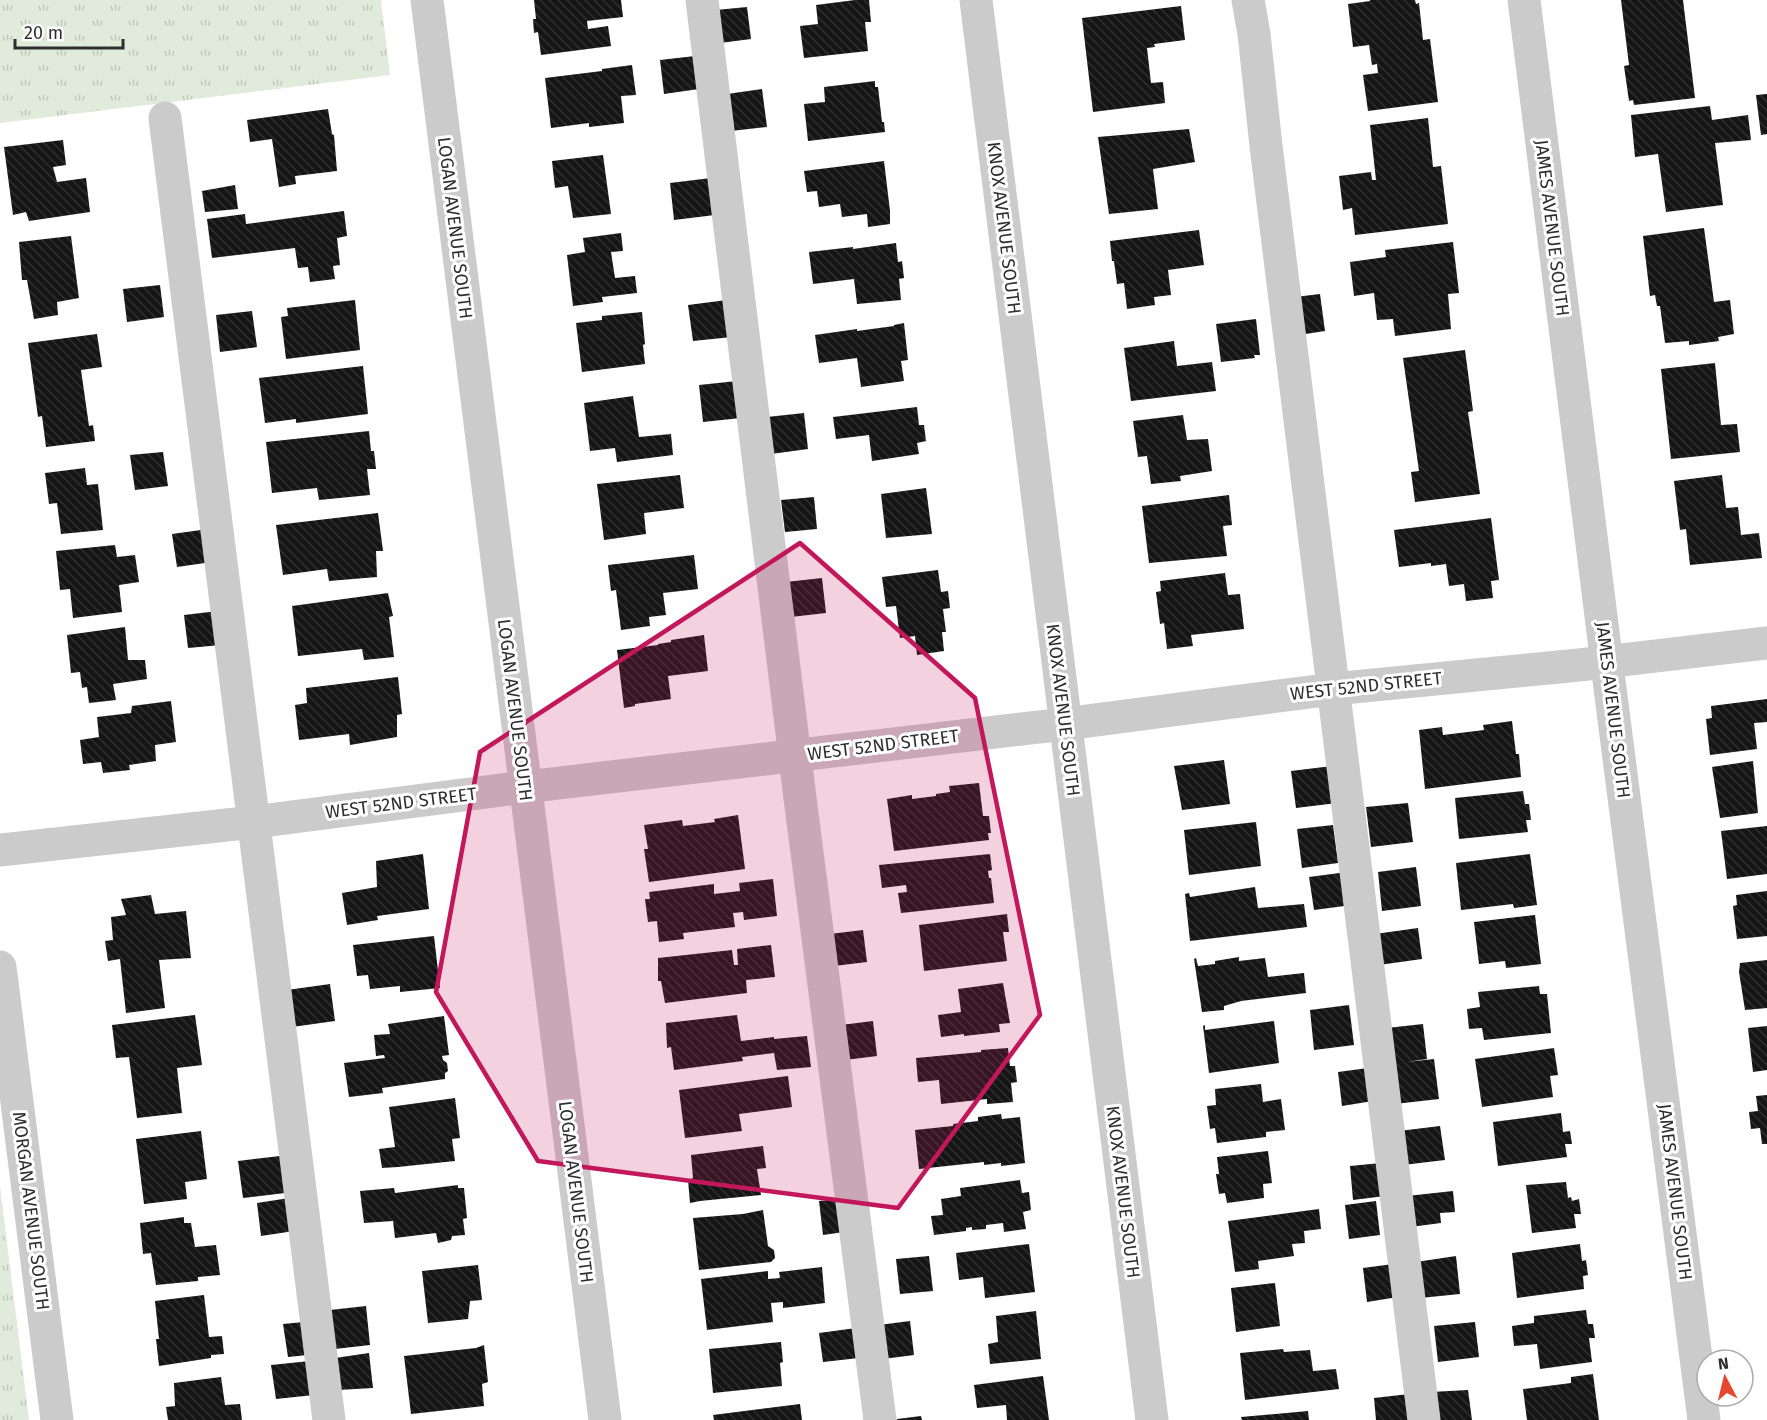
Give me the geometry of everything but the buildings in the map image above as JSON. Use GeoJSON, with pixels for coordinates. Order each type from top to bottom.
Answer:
{"type":"FeatureCollection","features":[{"type":"Feature","properties":{"kind":"street","name":"LOGAN AVENUE SOUTH"},"geometry":{"type":"LineString","coordinates":[[427,0],[605,1420]]}},
{"type":"Feature","properties":{"kind":"street"},"geometry":{"type":"LineString","coordinates":[[702,0],[880,1420]]}},
{"type":"Feature","properties":{"kind":"street","name":"KNOX AVENUE SOUTH"},"geometry":{"type":"LineString","coordinates":[[976,0],[1152,1420]]}},
{"type":"Feature","properties":{"kind":"street"},"geometry":{"type":"LineString","coordinates":[[1248,0],[1424,1420]]}},
{"type":"Feature","properties":{"kind":"street","name":"JAMES AVENUE SOUTH"},"geometry":{"type":"LineString","coordinates":[[1524,0],[1704,1420]]}},
{"type":"Feature","properties":{"kind":"street"},"geometry":{"type":"LineString","coordinates":[[165,118],[329,1420]]}},
{"type":"Feature","properties":{"kind":"street","name":"WEST 52ND STREET"},"geometry":{"type":"LineString","coordinates":[[0,850],[254,822],[1333,689],[1767,643]]}},
{"type":"Feature","properties":{"kind":"street","name":"MORGAN AVENUE SOUTH"},"geometry":{"type":"LineString","coordinates":[[0,967],[57,1420]]}},
{"type":"Feature","properties":{"kind":"highlighted area"},"geometry":{"type":"Polygon","coordinates":[[[800,543],[975,698],[1040,1015],[898,1208],[538,1161],[436,992],[480,752],[800,543]]]}},
{"type":"Feature","properties":{"kind":"green space"},"geometry":{"type":"Polygon","coordinates":[[[0,0],[381,0],[390,75],[0,123],[0,0]]]}},
{"type":"Feature","properties":{"kind":"green space"},"geometry":{"type":"Polygon","coordinates":[[[0,1186],[29,1420],[0,1420],[0,1186]]]}}]}
